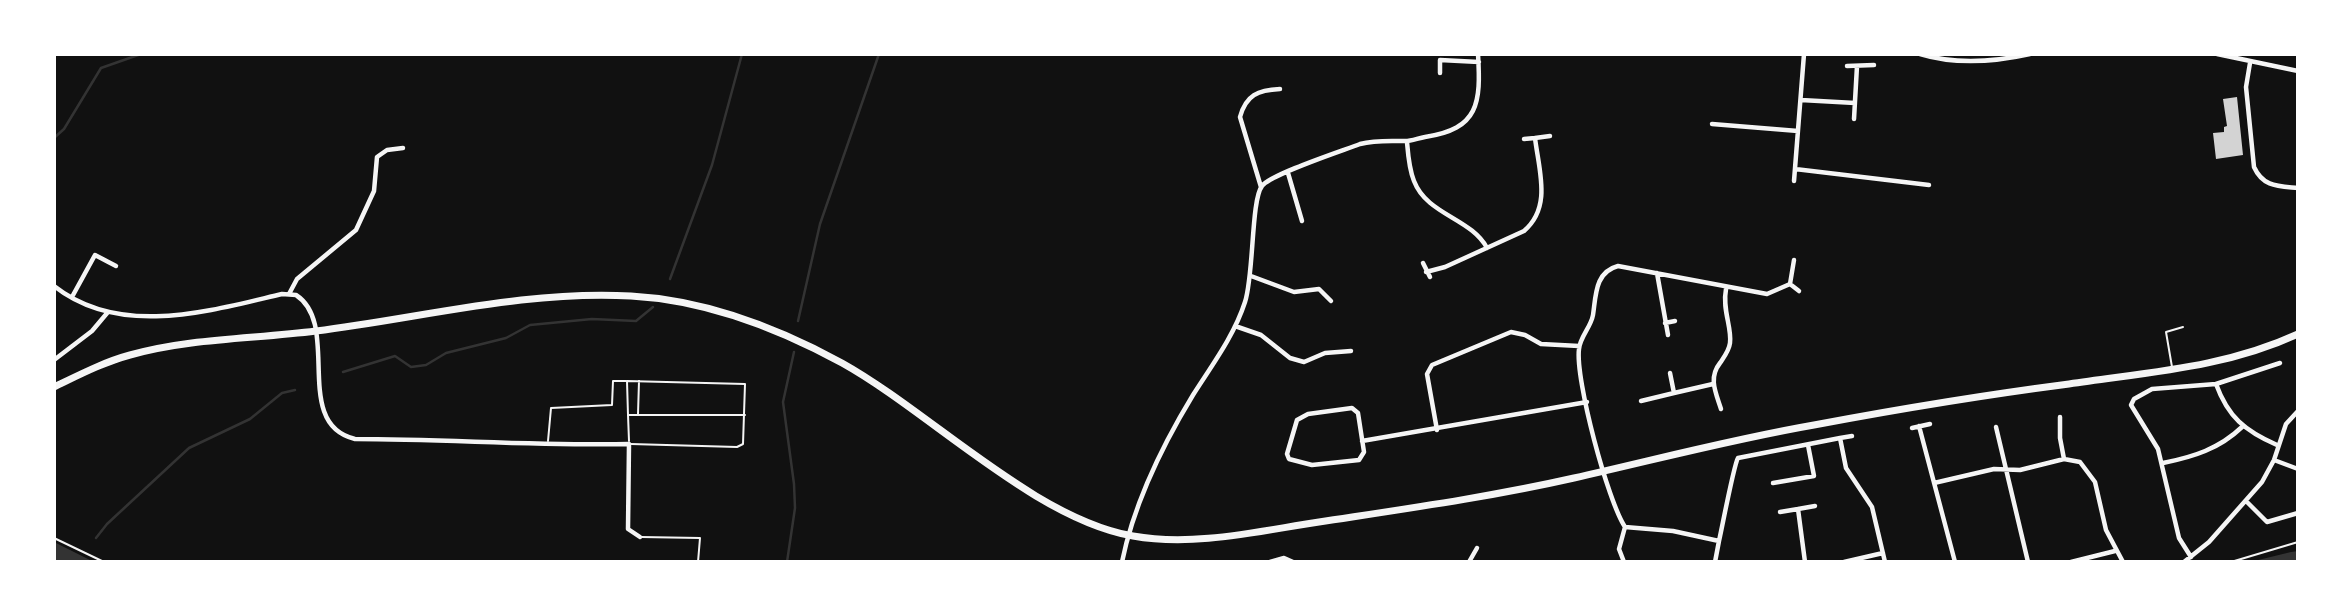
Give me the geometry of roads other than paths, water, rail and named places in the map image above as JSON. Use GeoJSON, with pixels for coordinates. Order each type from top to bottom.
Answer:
{"type":"FeatureCollection","features":[{"type":"Feature","properties":{"kind":"main road"},"geometry":{"type":"LineString","coordinates":[[54,387],[99,366],[182,344],[315,331],[545,298],[635,296],[711,310],[784,334],[839,362],[895,396],[1047,502],[1090,523],[1127,536],[1156,539],[1219,537],[1397,510],[1601,471],[1816,424],[1999,393],[2173,372],[2245,355],[2298,334]]}},
{"type":"Feature","properties":{"kind":"street"},"geometry":{"type":"LineString","coordinates":[[1261,187],[1288,173],[1372,141],[1407,142],[1444,134],[1468,121],[1477,100],[1478,54]]}},
{"type":"Feature","properties":{"kind":"street"},"geometry":{"type":"LineString","coordinates":[[1794,181],[1804,54]]}},
{"type":"Feature","properties":{"kind":"street"},"geometry":{"type":"LineString","coordinates":[[1920,54],[1963,62],[2000,61],[2030,54]]}},
{"type":"Feature","properties":{"kind":"street"},"geometry":{"type":"LineString","coordinates":[[2217,54],[2298,71]]}},
{"type":"Feature","properties":{"kind":"street"},"geometry":{"type":"LineString","coordinates":[[1440,73],[1440,60],[1479,62]]}},
{"type":"Feature","properties":{"kind":"street"},"geometry":{"type":"LineString","coordinates":[[2250,63],[2246,87],[2254,167],[2259,177],[2273,186],[2298,188]]}},
{"type":"Feature","properties":{"kind":"street"},"geometry":{"type":"LineString","coordinates":[[1847,66],[1874,65]]}},
{"type":"Feature","properties":{"kind":"street"},"geometry":{"type":"LineString","coordinates":[[1854,119],[1857,66]]}},
{"type":"Feature","properties":{"kind":"street"},"geometry":{"type":"LineString","coordinates":[[1122,562],[1127,536],[1163,448],[1235,326],[1251,276],[1256,205],[1261,187],[1240,117],[1243,106],[1254,93],[1280,89]]}},
{"type":"Feature","properties":{"kind":"street"},"geometry":{"type":"LineString","coordinates":[[1801,100],[1854,103]]}},
{"type":"Feature","properties":{"kind":"street"},"geometry":{"type":"LineString","coordinates":[[1712,124],[1798,131]]}},
{"type":"Feature","properties":{"kind":"street"},"geometry":{"type":"LineString","coordinates":[[1524,139],[1550,136]]}},
{"type":"Feature","properties":{"kind":"street"},"geometry":{"type":"LineString","coordinates":[[1426,272],[1446,267],[1524,231],[1538,216],[1542,200],[1535,138]]}},
{"type":"Feature","properties":{"kind":"street"},"geometry":{"type":"LineString","coordinates":[[1407,142],[1414,182],[1430,204],[1479,235],[1487,248]]}},
{"type":"Feature","properties":{"kind":"street"},"geometry":{"type":"LineString","coordinates":[[289,294],[297,279],[356,230],[374,191],[377,157],[387,150],[403,148]]}},
{"type":"Feature","properties":{"kind":"street"},"geometry":{"type":"LineString","coordinates":[[1795,169],[1929,186]]}},
{"type":"Feature","properties":{"kind":"street"},"geometry":{"type":"LineString","coordinates":[[1288,173],[1302,221]]}},
{"type":"Feature","properties":{"kind":"street"},"geometry":{"type":"LineString","coordinates":[[72,297],[95,255],[116,266]]}},
{"type":"Feature","properties":{"kind":"street"},"geometry":{"type":"LineString","coordinates":[[1623,562],[1619,549],[1625,527],[1615,512],[1601,471],[1579,346],[1592,322],[1599,279],[1618,266],[1726,289],[1767,294],[1779,292],[1790,284],[1794,261]]}},
{"type":"Feature","properties":{"kind":"street"},"geometry":{"type":"LineString","coordinates":[[1423,263],[1430,277]]}},
{"type":"Feature","properties":{"kind":"street"},"geometry":{"type":"LineString","coordinates":[[1657,273],[1668,335]]}},
{"type":"Feature","properties":{"kind":"street"},"geometry":{"type":"LineString","coordinates":[[1251,276],[1294,292],[1319,289],[1331,301]]}},
{"type":"Feature","properties":{"kind":"street"},"geometry":{"type":"LineString","coordinates":[[1790,284],[1799,292]]}},
{"type":"Feature","properties":{"kind":"street"},"geometry":{"type":"LineString","coordinates":[[54,286],[72,297],[108,312],[160,316],[241,305],[289,294],[305,302],[315,331],[325,417],[342,436],[355,439],[465,439],[548,446],[629,444],[628,529],[640,537]]}},
{"type":"Feature","properties":{"kind":"street"},"geometry":{"type":"LineString","coordinates":[[1721,409],[1713,384],[1714,370],[1727,354],[1730,341],[1724,310],[1726,289]]}},
{"type":"Feature","properties":{"kind":"street"},"geometry":{"type":"LineString","coordinates":[[54,360],[92,331],[108,312]]}},
{"type":"Feature","properties":{"kind":"street"},"geometry":{"type":"LineString","coordinates":[[1665,323],[1675,321]]}},
{"type":"Feature","properties":{"kind":"street"},"geometry":{"type":"LineString","coordinates":[[1235,326],[1261,335],[1290,358],[1304,362],[1325,353],[1351,351]]}},
{"type":"Feature","properties":{"kind":"street"},"geometry":{"type":"LineString","coordinates":[[1437,430],[1427,374],[1432,365],[1511,332],[1525,335],[1541,344],[1579,346]]}},
{"type":"Feature","properties":{"kind":"street"},"geometry":{"type":"LineString","coordinates":[[2191,557],[2177,531],[2158,449],[2134,412],[2134,398],[2152,389],[2216,384],[2280,363]]}},
{"type":"Feature","properties":{"kind":"street"},"geometry":{"type":"LineString","coordinates":[[1670,373],[1675,393]]}},
{"type":"Feature","properties":{"kind":"street"},"geometry":{"type":"LineString","coordinates":[[1642,401],[1713,384]]}},
{"type":"Feature","properties":{"kind":"street"},"geometry":{"type":"LineString","coordinates":[[2216,384],[2225,406],[2242,427],[2277,445]]}},
{"type":"Feature","properties":{"kind":"street"},"geometry":{"type":"LineString","coordinates":[[1362,441],[1587,402]]}},
{"type":"Feature","properties":{"kind":"street"},"geometry":{"type":"LineString","coordinates":[[1352,408],[1358,413],[1362,441],[1364,452],[1359,460],[1312,465],[1289,458],[1287,454],[1297,420],[1308,414],[1352,408]]}},
{"type":"Feature","properties":{"kind":"street"},"geometry":{"type":"LineString","coordinates":[[2184,562],[2209,542],[2262,482],[2274,460],[2286,424],[2298,411]]}},
{"type":"Feature","properties":{"kind":"street"},"geometry":{"type":"LineString","coordinates":[[2060,417],[2064,459]]}},
{"type":"Feature","properties":{"kind":"street"},"geometry":{"type":"LineString","coordinates":[[1912,428],[1930,424]]}},
{"type":"Feature","properties":{"kind":"street"},"geometry":{"type":"LineString","coordinates":[[1919,426],[1955,562]]}},
{"type":"Feature","properties":{"kind":"street"},"geometry":{"type":"LineString","coordinates":[[1996,427],[2028,562]]}},
{"type":"Feature","properties":{"kind":"street"},"geometry":{"type":"LineString","coordinates":[[2163,463],[2195,457],[2229,440],[2242,427]]}},
{"type":"Feature","properties":{"kind":"street"},"geometry":{"type":"LineString","coordinates":[[1716,562],[1738,458],[1852,436]]}},
{"type":"Feature","properties":{"kind":"street"},"geometry":{"type":"LineString","coordinates":[[1840,439],[1846,468],[1872,508],[1885,562]]}},
{"type":"Feature","properties":{"kind":"street"},"geometry":{"type":"LineString","coordinates":[[1773,483],[1814,476],[1808,445]]}},
{"type":"Feature","properties":{"kind":"street"},"geometry":{"type":"LineString","coordinates":[[1934,483],[2004,469],[2020,470],[2064,459],[2080,462],[2090,472],[2106,530],[2123,562]]}},
{"type":"Feature","properties":{"kind":"street"},"geometry":{"type":"LineString","coordinates":[[2274,460],[2298,469]]}},
{"type":"Feature","properties":{"kind":"street"},"geometry":{"type":"LineString","coordinates":[[2246,501],[2267,522],[2298,513]]}},
{"type":"Feature","properties":{"kind":"street"},"geometry":{"type":"LineString","coordinates":[[1780,512],[1815,506]]}},
{"type":"Feature","properties":{"kind":"street"},"geometry":{"type":"LineString","coordinates":[[1798,509],[1805,562]]}},
{"type":"Feature","properties":{"kind":"street"},"geometry":{"type":"LineString","coordinates":[[1625,527],[1673,531],[1719,541]]}},
{"type":"Feature","properties":{"kind":"street"},"geometry":{"type":"LineString","coordinates":[[1469,562],[1477,548]]}},
{"type":"Feature","properties":{"kind":"street"},"geometry":{"type":"LineString","coordinates":[[2071,562],[2115,551]]}},
{"type":"Feature","properties":{"kind":"street"},"geometry":{"type":"LineString","coordinates":[[1844,562],[1883,553]]}},
{"type":"Feature","properties":{"kind":"street"},"geometry":{"type":"LineString","coordinates":[[1270,562],[1284,558],[1293,562]]}},
{"type":"Feature","properties":{"kind":"lane"},"geometry":{"type":"LineString","coordinates":[[2173,372],[2166,332],[2183,327]]}},
{"type":"Feature","properties":{"kind":"lane"},"geometry":{"type":"LineString","coordinates":[[548,446],[551,408],[612,405],[613,381],[627,381],[639,381],[744,384],[743,444],[737,447],[629,444],[627,381]]}},
{"type":"Feature","properties":{"kind":"lane"},"geometry":{"type":"LineString","coordinates":[[638,415],[639,381]]}},
{"type":"Feature","properties":{"kind":"lane"},"geometry":{"type":"LineString","coordinates":[[628,415],[745,415]]}},
{"type":"Feature","properties":{"kind":"lane"},"geometry":{"type":"LineString","coordinates":[[640,537],[700,538],[698,562]]}},
{"type":"Feature","properties":{"kind":"waterway"},"geometry":{"type":"LineString","coordinates":[[54,138],[64,129],[101,68],[141,54]]}},
{"type":"Feature","properties":{"kind":"waterway"},"geometry":{"type":"LineString","coordinates":[[670,279],[712,165],[742,54]]}},
{"type":"Feature","properties":{"kind":"waterway"},"geometry":{"type":"LineString","coordinates":[[798,321],[820,224],[879,54]]}},
{"type":"Feature","properties":{"kind":"waterway"},"geometry":{"type":"LineString","coordinates":[[343,372],[395,356],[411,367],[426,365],[446,353],[506,338],[530,325],[592,319],[636,321],[653,307]]}},
{"type":"Feature","properties":{"kind":"waterway"},"geometry":{"type":"LineString","coordinates":[[787,562],[795,508],[783,402],[794,352]]}},
{"type":"Feature","properties":{"kind":"waterway"},"geometry":{"type":"LineString","coordinates":[[96,538],[107,524],[189,448],[250,419],[282,393],[295,390]]}}]}
